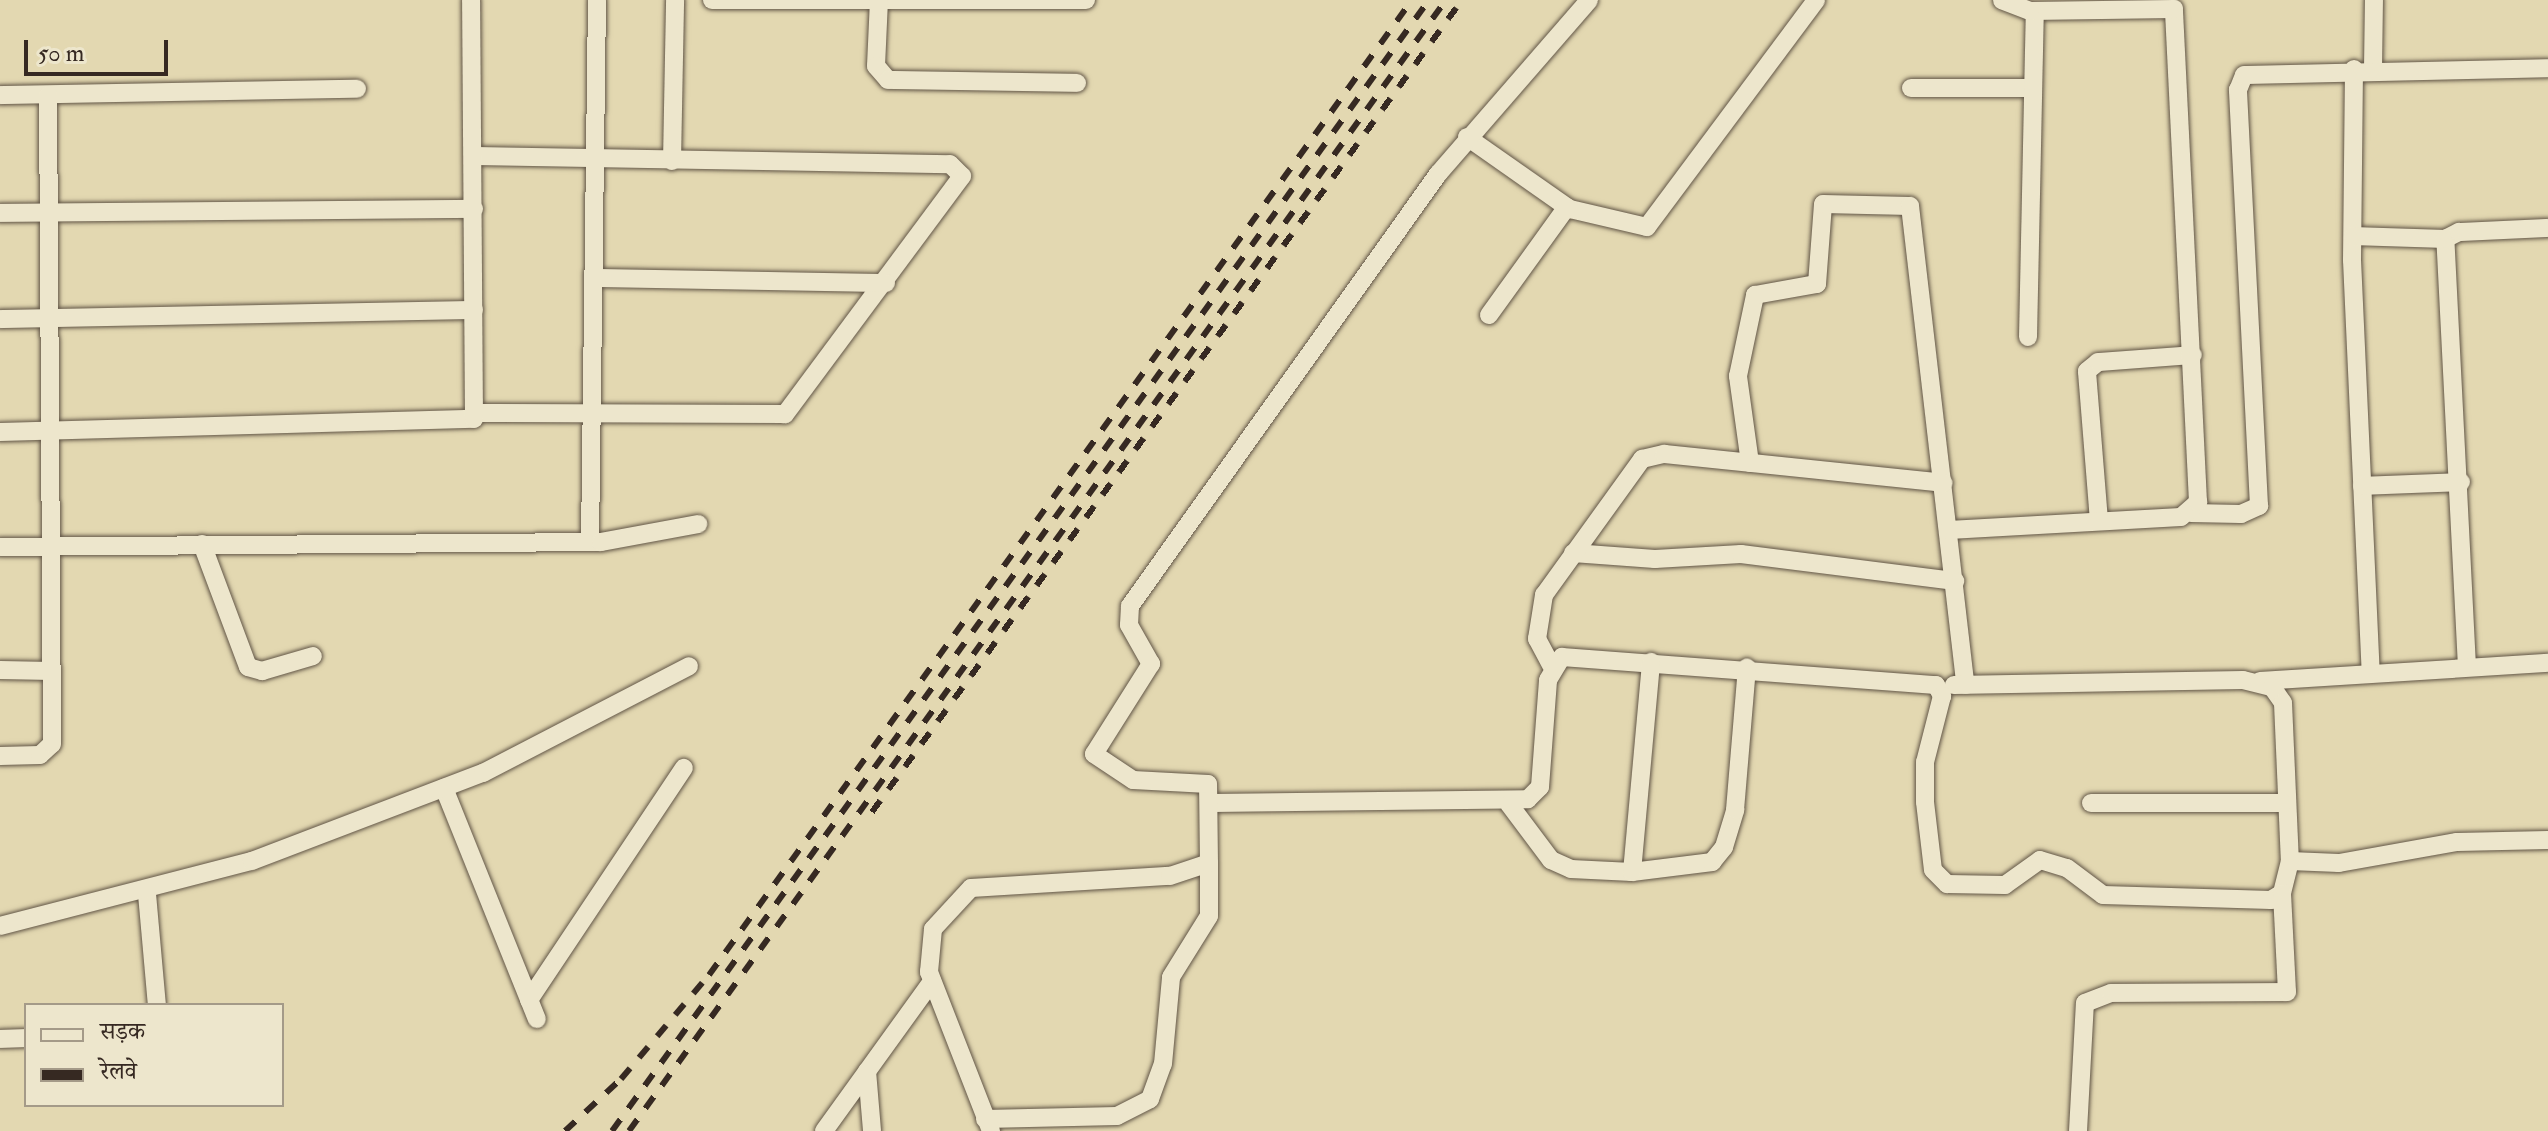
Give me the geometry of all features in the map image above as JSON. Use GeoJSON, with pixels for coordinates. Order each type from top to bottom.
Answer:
{"type":"FeatureCollection","features":[{"type":"Feature","properties":{"kind":"street"},"geometry":{"type":"LineString","coordinates":[[471,0],[477,413]]}},
{"type":"Feature","properties":{"kind":"street"},"geometry":{"type":"LineString","coordinates":[[590,542],[597,0]]}},
{"type":"Feature","properties":{"kind":"street"},"geometry":{"type":"LineString","coordinates":[[672,161],[675,0]]}},
{"type":"Feature","properties":{"kind":"street"},"geometry":{"type":"LineString","coordinates":[[712,0],[1085,1]]}},
{"type":"Feature","properties":{"kind":"street"},"geometry":{"type":"LineString","coordinates":[[1209,863],[1170,876],[964,890],[933,929],[926,958],[988,1125],[1117,1116],[1150,1099],[1163,1064],[1171,977],[1209,916],[1212,803],[1204,781],[1133,780],[1094,754],[1151,664],[1129,625],[1130,606],[1467,137],[1589,0]]}},
{"type":"Feature","properties":{"kind":"street"},"geometry":{"type":"LineString","coordinates":[[1467,137],[1567,207],[1638,227],[1655,221],[1816,0]]}},
{"type":"Feature","properties":{"kind":"street"},"geometry":{"type":"LineString","coordinates":[[2002,0],[2035,11],[2171,2],[2177,17],[2198,502],[2191,513]]}},
{"type":"Feature","properties":{"kind":"street"},"geometry":{"type":"LineString","coordinates":[[2371,671],[2353,236],[2364,69],[2374,0]]}},
{"type":"Feature","properties":{"kind":"street"},"geometry":{"type":"LineString","coordinates":[[879,1],[876,66],[888,80],[1077,83]]}},
{"type":"Feature","properties":{"kind":"street"},"geometry":{"type":"LineString","coordinates":[[2028,337],[2035,11]]}},
{"type":"Feature","properties":{"kind":"street"},"geometry":{"type":"LineString","coordinates":[[1949,530],[2191,513],[2241,514],[2259,506],[2239,82],[2253,73],[2548,68]]}},
{"type":"Feature","properties":{"kind":"street"},"geometry":{"type":"LineString","coordinates":[[1911,88],[2033,88]]}},
{"type":"Feature","properties":{"kind":"street"},"geometry":{"type":"LineString","coordinates":[[0,95],[357,89]]}},
{"type":"Feature","properties":{"kind":"street"},"geometry":{"type":"LineString","coordinates":[[0,756],[49,751],[53,546],[48,95]]}},
{"type":"Feature","properties":{"kind":"street"},"geometry":{"type":"LineString","coordinates":[[0,432],[466,422],[477,413],[594,409],[785,414],[886,283],[962,176],[957,166],[594,161],[475,156]]}},
{"type":"Feature","properties":{"kind":"street"},"geometry":{"type":"LineString","coordinates":[[1750,463],[1738,376],[1752,300],[1763,291],[1817,284],[1823,204],[1904,204],[1914,211],[1965,685]]}},
{"type":"Feature","properties":{"kind":"street"},"geometry":{"type":"LineString","coordinates":[[1489,315],[1567,207]]}},
{"type":"Feature","properties":{"kind":"street"},"geometry":{"type":"LineString","coordinates":[[0,213],[474,209]]}},
{"type":"Feature","properties":{"kind":"street"},"geometry":{"type":"LineString","coordinates":[[2353,236],[2445,239],[2459,232],[2548,228]]}},
{"type":"Feature","properties":{"kind":"street"},"geometry":{"type":"LineString","coordinates":[[2445,239],[2461,482],[2467,667]]}},
{"type":"Feature","properties":{"kind":"street"},"geometry":{"type":"LineString","coordinates":[[594,278],[886,283]]}},
{"type":"Feature","properties":{"kind":"street"},"geometry":{"type":"LineString","coordinates":[[0,319],[474,310]]}},
{"type":"Feature","properties":{"kind":"street"},"geometry":{"type":"LineString","coordinates":[[2099,521],[2087,371],[2098,362],[2193,355]]}},
{"type":"Feature","properties":{"kind":"street"},"geometry":{"type":"LineString","coordinates":[[1212,803],[1509,804],[1540,787],[1551,665],[1536,624],[1544,595],[1642,459],[1664,454],[1944,483]]}},
{"type":"Feature","properties":{"kind":"street"},"geometry":{"type":"LineString","coordinates":[[2362,486],[2461,482]]}},
{"type":"Feature","properties":{"kind":"street"},"geometry":{"type":"LineString","coordinates":[[0,547],[590,542],[698,524]]}},
{"type":"Feature","properties":{"kind":"street"},"geometry":{"type":"LineString","coordinates":[[202,544],[248,667],[262,671],[313,656]]}},
{"type":"Feature","properties":{"kind":"street"},"geometry":{"type":"LineString","coordinates":[[1573,553],[1655,559],[1741,554],[1955,581]]}},
{"type":"Feature","properties":{"kind":"street"},"geometry":{"type":"LineString","coordinates":[[1551,665],[1562,657],[1965,685],[2260,681],[2371,671],[2548,663]]}},
{"type":"Feature","properties":{"kind":"street"},"geometry":{"type":"LineString","coordinates":[[1632,872],[1651,662]]}},
{"type":"Feature","properties":{"kind":"street"},"geometry":{"type":"LineString","coordinates":[[0,926],[147,894],[444,788],[689,666]]}},
{"type":"Feature","properties":{"kind":"street"},"geometry":{"type":"LineString","coordinates":[[1509,804],[1559,865],[1632,872],[1697,869],[1724,847],[1735,810],[1747,668]]}},
{"type":"Feature","properties":{"kind":"street"},"geometry":{"type":"LineString","coordinates":[[0,670],[52,671]]}},
{"type":"Feature","properties":{"kind":"street"},"geometry":{"type":"LineString","coordinates":[[2078,1131],[2085,1003],[2111,993],[2287,992],[2282,893],[2290,861],[2283,803],[2283,703],[2260,681]]}},
{"type":"Feature","properties":{"kind":"street"},"geometry":{"type":"LineString","coordinates":[[1936,685],[1942,696],[1928,742],[1925,794],[1940,883],[2005,885],[2040,860],[2067,868],[2103,895],[2196,903],[2282,893]]}},
{"type":"Feature","properties":{"kind":"street"},"geometry":{"type":"LineString","coordinates":[[529,1000],[684,768]]}},
{"type":"Feature","properties":{"kind":"street"},"geometry":{"type":"LineString","coordinates":[[444,788],[537,1019]]}},
{"type":"Feature","properties":{"kind":"street"},"geometry":{"type":"LineString","coordinates":[[2091,803],[2283,803]]}},
{"type":"Feature","properties":{"kind":"street"},"geometry":{"type":"LineString","coordinates":[[2290,861],[2329,863],[2457,842],[2548,840]]}},
{"type":"Feature","properties":{"kind":"street"},"geometry":{"type":"LineString","coordinates":[[147,894],[157,1003]]}},
{"type":"Feature","properties":{"kind":"street"},"geometry":{"type":"LineString","coordinates":[[824,1131],[932,981]]}},
{"type":"Feature","properties":{"kind":"street"},"geometry":{"type":"LineString","coordinates":[[0,1039],[24,1038]]}},
{"type":"Feature","properties":{"kind":"street"},"geometry":{"type":"LineString","coordinates":[[867,1071],[872,1131]]}},
{"type":"Feature","properties":{"kind":"railway"},"geometry":{"type":"LineString","coordinates":[[565,1131],[621,1079],[709,975],[1412,0]]}},
{"type":"Feature","properties":{"kind":"railway"},"geometry":{"type":"LineString","coordinates":[[612,1131],[1429,0]]}},
{"type":"Feature","properties":{"kind":"railway"},"geometry":{"type":"LineString","coordinates":[[629,1131],[1446,0]]}},
{"type":"Feature","properties":{"kind":"railway"},"geometry":{"type":"LineString","coordinates":[[872,812],[1462,0]]}}]}
